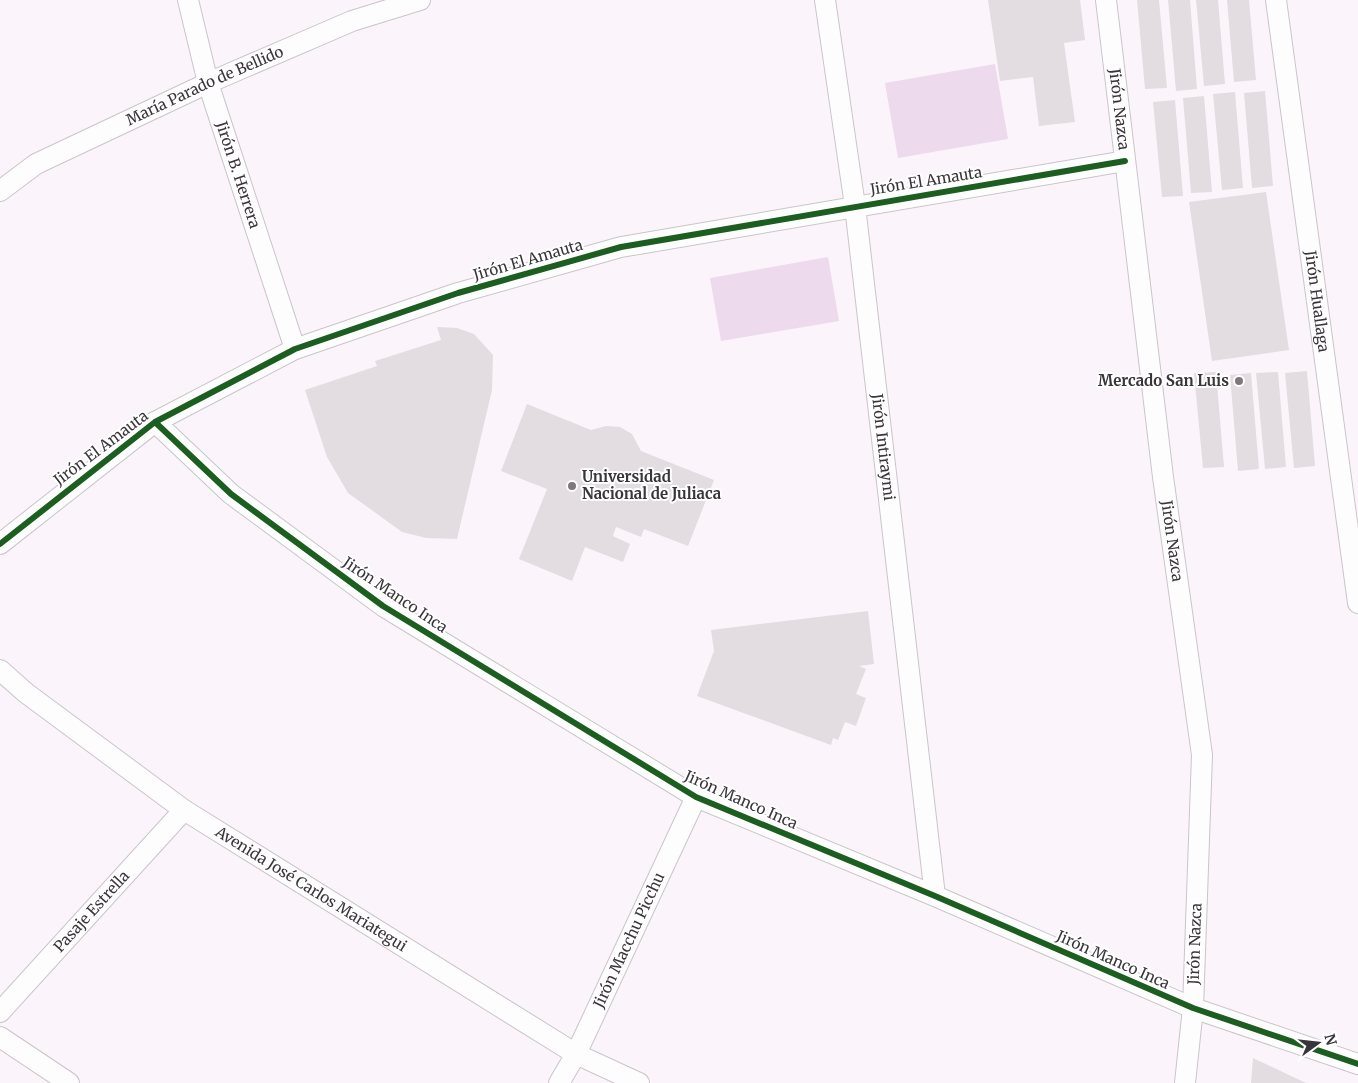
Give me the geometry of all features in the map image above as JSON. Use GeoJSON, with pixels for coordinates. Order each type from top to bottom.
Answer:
{"type":"FeatureCollection","features":[{"type":"Feature","properties":{"kind":"street","name":"Jirón B. Herrera"},"geometry":{"type":"LineString","coordinates":[[188,0],[208,83],[295,349]]}},
{"type":"Feature","properties":{"kind":"street","name":"María Parado de Bellido"},"geometry":{"type":"LineString","coordinates":[[0,191],[36,164],[208,83],[352,21],[420,0]]}},
{"type":"Feature","properties":{"kind":"street","name":"Jirón Intiraymi"},"geometry":{"type":"LineString","coordinates":[[825,0],[855,206],[935,896]]}},
{"type":"Feature","properties":{"kind":"street","name":"Jirón Nazca"},"geometry":{"type":"LineString","coordinates":[[1106,0],[1165,486],[1202,755],[1193,1008],[1185,1083]]}},
{"type":"Feature","properties":{"kind":"street","name":"Jirón Huallaga"},"geometry":{"type":"LineString","coordinates":[[1276,0],[1358,603]]}},
{"type":"Feature","properties":{"kind":"street","name":"Jirón El Amauta"},"geometry":{"type":"LineString","coordinates":[[0,544],[155,422],[295,349],[458,293],[621,247],[1125,161]]}},
{"type":"Feature","properties":{"kind":"street","name":"Jirón Manco Inca"},"geometry":{"type":"LineString","coordinates":[[155,422],[232,494],[383,606],[696,797],[935,896],[1193,1008],[1358,1064]]}},
{"type":"Feature","properties":{"kind":"street","name":"Avenida José Carlos Mariategui"},"geometry":{"type":"LineString","coordinates":[[0,670],[26,693],[184,810],[576,1054],[639,1083]]}},
{"type":"Feature","properties":{"kind":"street","name":"Jirón Macchu Picchu"},"geometry":{"type":"LineString","coordinates":[[559,1083],[576,1054],[696,797]]}},
{"type":"Feature","properties":{"kind":"street","name":"Pasaje Estrella"},"geometry":{"type":"LineString","coordinates":[[0,1012],[184,810]]}},
{"type":"Feature","properties":{"kind":"street"},"geometry":{"type":"LineString","coordinates":[[0,1037],[69,1083]]}},
{"type":"Feature","properties":{"kind":"shaded area"},"geometry":{"type":"Polygon","coordinates":[[[995,64],[1008,139],[898,158],[885,83],[995,64]]]}},
{"type":"Feature","properties":{"kind":"shaded area"},"geometry":{"type":"Polygon","coordinates":[[[828,257],[839,321],[721,341],[710,278],[828,257]]]}},
{"type":"Feature","properties":{"kind":"building"},"geometry":{"type":"Polygon","coordinates":[[[988,0],[1080,0],[1085,40],[1064,43],[1075,122],[1039,126],[1033,77],[1000,81],[988,0]]]}},
{"type":"Feature","properties":{"kind":"building"},"geometry":{"type":"Polygon","coordinates":[[[1137,0],[1159,0],[1167,88],[1145,89],[1137,0]]]}},
{"type":"Feature","properties":{"kind":"building"},"geometry":{"type":"Polygon","coordinates":[[[1168,0],[1190,0],[1197,89],[1176,91],[1168,0]]]}},
{"type":"Feature","properties":{"kind":"building"},"geometry":{"type":"Polygon","coordinates":[[[1196,0],[1218,0],[1225,84],[1204,86],[1196,0]]]}},
{"type":"Feature","properties":{"kind":"building"},"geometry":{"type":"Polygon","coordinates":[[[1227,0],[1249,0],[1256,80],[1234,82],[1227,0]]]}},
{"type":"Feature","properties":{"kind":"building"},"geometry":{"type":"Polygon","coordinates":[[[1265,91],[1273,186],[1252,188],[1244,93],[1265,91]]]}},
{"type":"Feature","properties":{"kind":"building"},"geometry":{"type":"Polygon","coordinates":[[[1235,92],[1243,188],[1222,190],[1213,94],[1235,92]]]}},
{"type":"Feature","properties":{"kind":"building"},"geometry":{"type":"Polygon","coordinates":[[[1204,96],[1212,192],[1191,193],[1183,98],[1204,96]]]}},
{"type":"Feature","properties":{"kind":"building"},"geometry":{"type":"Polygon","coordinates":[[[1175,100],[1183,196],[1162,197],[1153,102],[1175,100]]]}},
{"type":"Feature","properties":{"kind":"building"},"geometry":{"type":"Polygon","coordinates":[[[1266,192],[1289,350],[1212,361],[1189,202],[1266,192]]]}},
{"type":"Feature","properties":{"kind":"building"},"geometry":{"type":"Polygon","coordinates":[[[437,327],[457,328],[474,334],[493,355],[492,390],[457,539],[426,538],[402,532],[348,493],[327,457],[305,390],[377,366],[375,361],[441,340],[437,327]]]}},
{"type":"Feature","properties":{"kind":"building"},"geometry":{"type":"Polygon","coordinates":[[[1307,371],[1315,466],[1294,468],[1285,373],[1307,371]]]}},
{"type":"Feature","properties":{"kind":"building"},"geometry":{"type":"Polygon","coordinates":[[[1216,372],[1224,467],[1203,468],[1194,373],[1216,372]]]}},
{"type":"Feature","properties":{"kind":"building"},"geometry":{"type":"Polygon","coordinates":[[[1278,372],[1286,467],[1265,469],[1256,373],[1278,372]]]}},
{"type":"Feature","properties":{"kind":"building"},"geometry":{"type":"Polygon","coordinates":[[[1251,373],[1259,469],[1238,471],[1230,375],[1251,373]]]}},
{"type":"Feature","properties":{"kind":"building"},"geometry":{"type":"Polygon","coordinates":[[[527,404],[591,430],[606,426],[620,427],[632,434],[641,451],[714,480],[688,546],[644,529],[641,537],[616,527],[613,536],[630,544],[623,562],[585,547],[572,581],[519,559],[547,489],[501,471],[527,404]]]}},
{"type":"Feature","properties":{"kind":"building"},"geometry":{"type":"Polygon","coordinates":[[[868,611],[874,664],[859,666],[866,669],[856,694],[866,698],[856,726],[845,722],[838,740],[833,738],[831,745],[697,696],[714,651],[711,630],[868,611]]]}},
{"type":"Feature","properties":{"kind":"building"},"geometry":{"type":"Polygon","coordinates":[[[1253,1058],[1306,1083],[1251,1083],[1253,1058]]]}},
{"type":"Feature","properties":{"kind":"cycle path"},"geometry":{"type":"LineString","coordinates":[[0,544],[155,422],[295,349],[458,293],[621,247],[1125,161]]}},
{"type":"Feature","properties":{"kind":"cycle path"},"geometry":{"type":"LineString","coordinates":[[155,422],[231,494],[383,606],[696,797],[935,896],[1193,1008],[1358,1064]]}},
{"type":"Feature","properties":{"kind":"place","name":"Mercado San Luis"},"geometry":{"type":"Point","coordinates":[1239,381]}},
{"type":"Feature","properties":{"kind":"place","name":"Universidad Nacional de Juliaca"},"geometry":{"type":"Point","coordinates":[572,486]}}]}
